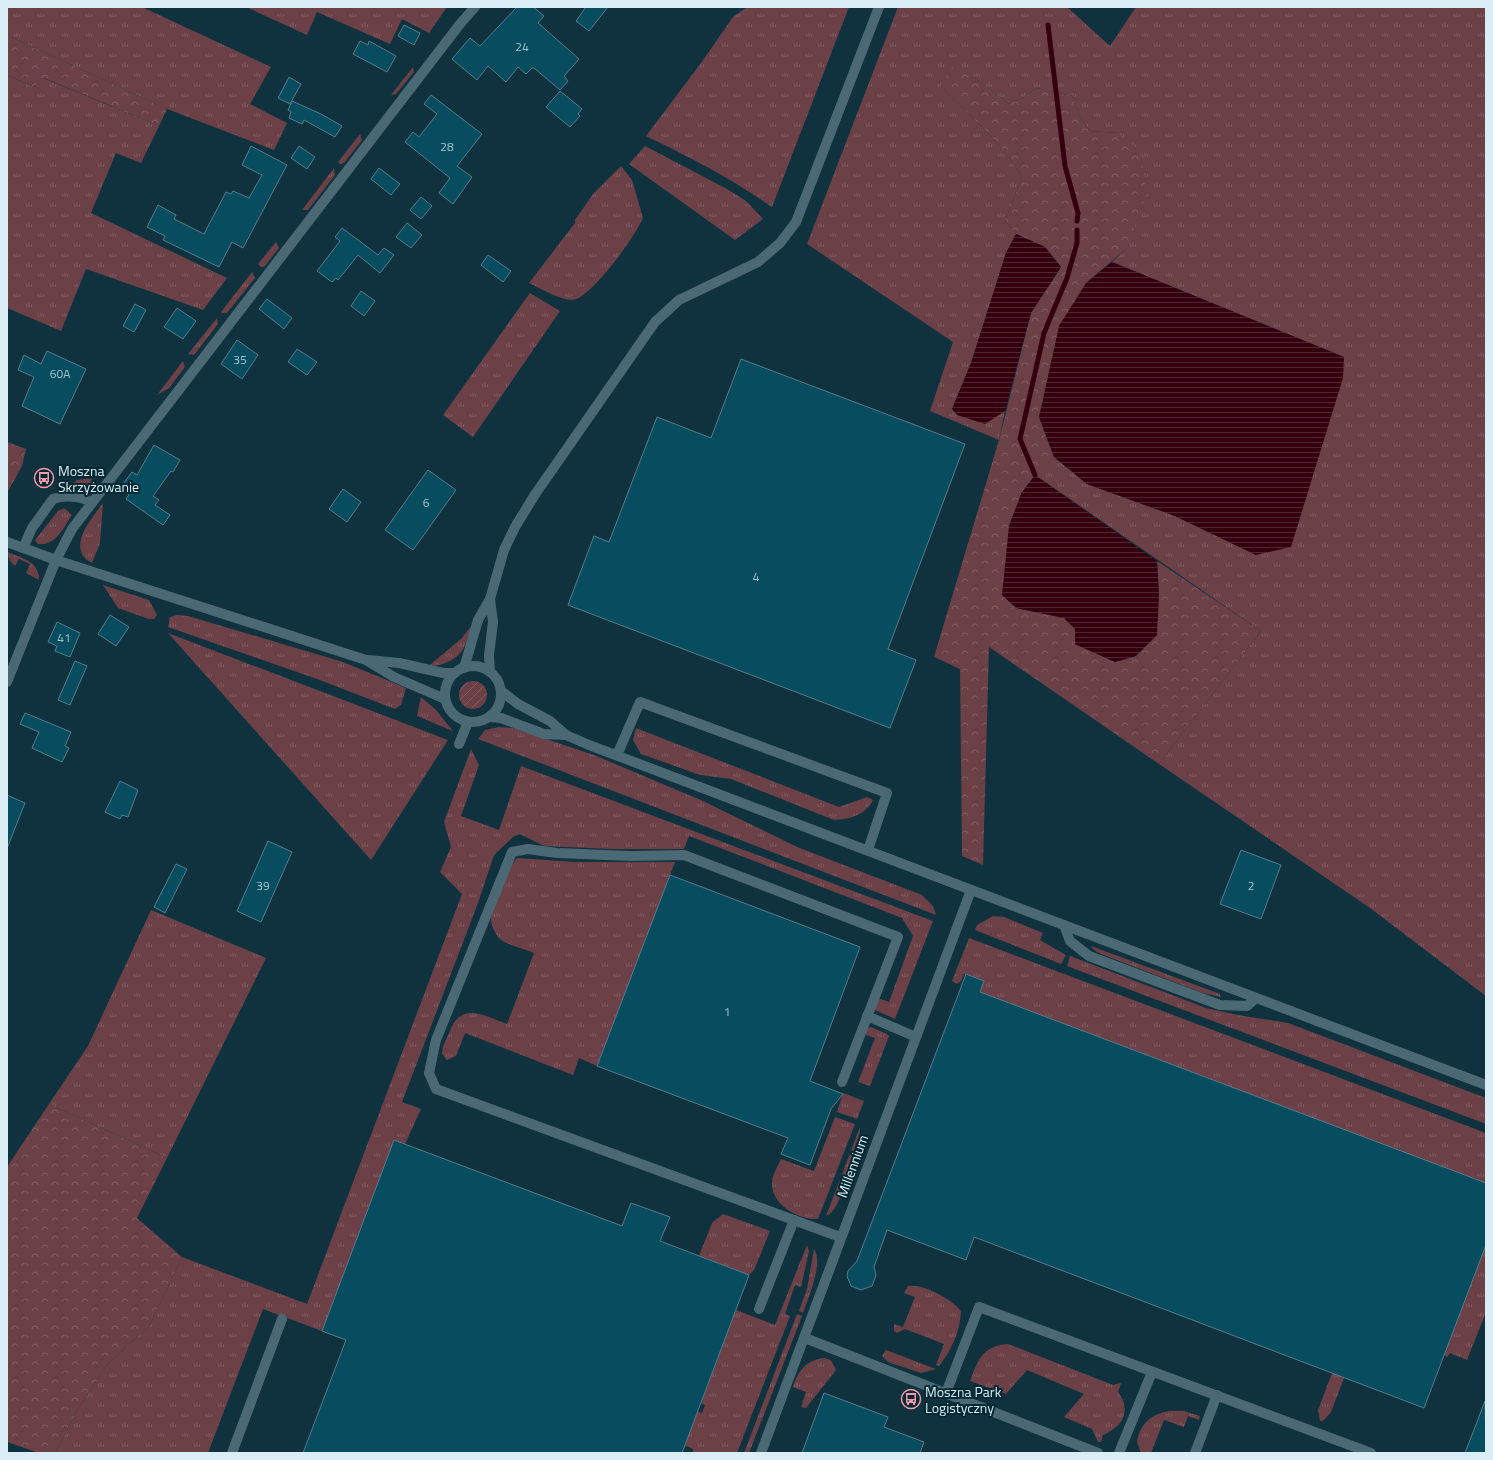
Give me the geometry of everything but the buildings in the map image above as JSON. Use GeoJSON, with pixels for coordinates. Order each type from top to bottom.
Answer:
{"type":"FeatureCollection","features":[{"type":"Feature","properties":{"kind":"street"},"geometry":{"type":"LineString","coordinates":[[7,682],[56,560],[72,529],[450,36],[475,7]]}},
{"type":"Feature","properties":{"kind":"street"},"geometry":{"type":"LineString","coordinates":[[501,691],[498,706],[489,717],[479,722],[468,722],[453,714],[445,699],[446,684],[459,670],[478,620],[490,599],[504,550],[515,527],[536,492],[655,322],[679,300],[758,262],[780,243],[796,222],[879,7]]}},
{"type":"Feature","properties":{"kind":"street"},"geometry":{"type":"LineString","coordinates":[[23,548],[32,528],[52,499],[84,498],[92,502]]}},
{"type":"Feature","properties":{"kind":"street"},"geometry":{"type":"LineString","coordinates":[[7,542],[56,560],[366,660],[399,663],[443,673],[480,667],[490,672],[495,677],[501,691],[518,704],[550,721],[566,735]]}},
{"type":"Feature","properties":{"kind":"street"},"geometry":{"type":"LineString","coordinates":[[490,599],[494,622],[489,655],[490,672]]}},
{"type":"Feature","properties":{"kind":"street"},"geometry":{"type":"LineString","coordinates":[[366,660],[394,677],[445,699]]}},
{"type":"Feature","properties":{"kind":"street"},"geometry":{"type":"LineString","coordinates":[[617,755],[640,702],[887,793],[868,850]]}},
{"type":"Feature","properties":{"kind":"street"},"geometry":{"type":"LineString","coordinates":[[489,717],[501,718],[544,734],[566,735],[1486,1086]]}},
{"type":"Feature","properties":{"kind":"street"},"geometry":{"type":"LineString","coordinates":[[459,744],[468,722]]}},
{"type":"Feature","properties":{"kind":"street"},"geometry":{"type":"LineString","coordinates":[[840,1237],[436,1090],[429,1073],[436,1040],[512,852],[528,849],[557,853],[631,856],[684,854],[898,937],[842,1082]]}},
{"type":"Feature","properties":{"kind":"street","name":"Millennium"},"geometry":{"type":"LineString","coordinates":[[761,1453],[805,1338],[840,1237],[971,890]]}},
{"type":"Feature","properties":{"kind":"street"},"geometry":{"type":"LineString","coordinates":[[1064,925],[1070,941],[1089,956],[1220,1004],[1247,1006],[1256,998]]}},
{"type":"Feature","properties":{"kind":"street"},"geometry":{"type":"LineString","coordinates":[[867,1016],[916,1037]]}},
{"type":"Feature","properties":{"kind":"street"},"geometry":{"type":"LineString","coordinates":[[759,1309],[794,1220]]}},
{"type":"Feature","properties":{"kind":"street"},"geometry":{"type":"LineString","coordinates":[[946,1393],[979,1307],[1371,1453]]}},
{"type":"Feature","properties":{"kind":"street"},"geometry":{"type":"LineString","coordinates":[[232,1453],[282,1319]]}},
{"type":"Feature","properties":{"kind":"street"},"geometry":{"type":"LineString","coordinates":[[805,1338],[1098,1453]]}},
{"type":"Feature","properties":{"kind":"street"},"geometry":{"type":"LineString","coordinates":[[1119,1453],[1152,1372]]}},
{"type":"Feature","properties":{"kind":"street"},"geometry":{"type":"LineString","coordinates":[[1195,1453],[1217,1396]]}},
{"type":"Feature","properties":{"kind":"green space"},"geometry":{"type":"Polygon","coordinates":[[[7,7],[142,7],[271,67],[250,104],[287,123],[274,150],[167,109],[7,35],[7,7]]]}},
{"type":"Feature","properties":{"kind":"green space"},"geometry":{"type":"Polygon","coordinates":[[[246,7],[447,7],[429,33],[402,19],[390,44],[317,12],[307,35],[246,7]]]}},
{"type":"Feature","properties":{"kind":"green space"},"geometry":{"type":"Polygon","coordinates":[[[747,7],[849,7],[772,207],[742,187],[679,152],[646,136],[701,63],[733,17],[747,7]]]}},
{"type":"Feature","properties":{"kind":"green space"},"geometry":{"type":"Polygon","coordinates":[[[898,7],[1067,7],[1110,46],[1136,7],[1486,7],[1486,996],[1370,908],[1159,764],[1261,631],[1035,475],[1054,457],[1087,484],[1175,516],[1256,555],[1344,357],[1112,262],[1127,248],[1117,133],[1090,131],[1079,115],[1073,96],[1036,88],[1023,98],[1009,104],[974,77],[941,86],[995,140],[1014,164],[1022,177],[1005,221],[1016,234],[1006,253],[971,363],[952,409],[985,423],[1005,411],[999,440],[930,411],[953,342],[807,244],[898,7]]]}},
{"type":"Feature","properties":{"kind":"green space"},"geometry":{"type":"Polygon","coordinates":[[[7,35],[167,109],[159,126],[44,78],[34,87],[7,75],[7,35]]]}},
{"type":"Feature","properties":{"kind":"green space"},"geometry":{"type":"Polygon","coordinates":[[[413,67],[414,72],[396,94],[391,95],[413,67]]]}},
{"type":"Feature","properties":{"kind":"green space"},"geometry":{"type":"Polygon","coordinates":[[[951,67],[974,77],[1009,104],[1023,98],[1036,88],[1073,96],[1079,115],[1090,131],[1117,133],[1140,151],[1147,192],[1127,248],[1086,283],[1039,417],[1054,457],[1022,492],[1009,526],[1016,608],[1064,618],[1075,629],[1075,644],[1115,662],[1136,656],[1159,595],[1157,561],[1261,631],[1159,764],[989,647],[983,865],[962,856],[960,669],[934,657],[999,440],[1031,313],[1061,267],[1045,247],[1016,234],[1005,221],[1022,177],[1014,164],[995,140],[941,86],[951,67]]]}},
{"type":"Feature","properties":{"kind":"green space"},"geometry":{"type":"Polygon","coordinates":[[[7,75],[34,87],[43,78],[159,126],[141,163],[116,153],[91,213],[227,278],[203,310],[86,269],[61,331],[7,308],[7,75]]]}},
{"type":"Feature","properties":{"kind":"green space"},"geometry":{"type":"Polygon","coordinates":[[[360,134],[362,140],[344,163],[340,164],[338,162],[360,134]]]}},
{"type":"Feature","properties":{"kind":"green space"},"geometry":{"type":"Polygon","coordinates":[[[645,146],[727,189],[746,201],[763,219],[735,240],[629,164],[645,146]]]}},
{"type":"Feature","properties":{"kind":"green space"},"geometry":{"type":"Polygon","coordinates":[[[621,166],[632,180],[643,218],[631,238],[601,279],[590,290],[580,297],[572,300],[556,296],[529,283],[575,223],[575,220],[593,194],[621,166]]]}},
{"type":"Feature","properties":{"kind":"green space"},"geometry":{"type":"Polygon","coordinates":[[[334,168],[335,175],[308,210],[302,210],[334,168]]]}},
{"type":"Feature","properties":{"kind":"green space"},"geometry":{"type":"Polygon","coordinates":[[[276,242],[279,248],[264,267],[261,267],[258,264],[276,242]]]}},
{"type":"Feature","properties":{"kind":"green space"},"geometry":{"type":"Polygon","coordinates":[[[252,272],[255,278],[227,313],[222,313],[221,312],[252,272]]]}},
{"type":"Feature","properties":{"kind":"green space"},"geometry":{"type":"Polygon","coordinates":[[[530,293],[560,311],[473,437],[443,415],[530,293]]]}},
{"type":"Feature","properties":{"kind":"green space"},"geometry":{"type":"Polygon","coordinates":[[[217,318],[218,324],[194,355],[188,354],[217,318]]]}},
{"type":"Feature","properties":{"kind":"green space"},"geometry":{"type":"Polygon","coordinates":[[[183,361],[185,367],[169,388],[157,395],[183,361]]]}},
{"type":"Feature","properties":{"kind":"green space"},"geometry":{"type":"Polygon","coordinates":[[[7,442],[26,449],[22,466],[7,493],[7,442]]]}},
{"type":"Feature","properties":{"kind":"green space"},"geometry":{"type":"Polygon","coordinates":[[[91,479],[96,483],[85,491],[72,491],[72,485],[77,480],[91,479]]]}},
{"type":"Feature","properties":{"kind":"green space"},"geometry":{"type":"Polygon","coordinates":[[[103,503],[100,543],[92,563],[84,557],[80,542],[87,525],[103,503]]]}},
{"type":"Feature","properties":{"kind":"green space"},"geometry":{"type":"Polygon","coordinates":[[[64,508],[72,515],[62,530],[50,542],[38,544],[35,540],[58,511],[64,508]]]}},
{"type":"Feature","properties":{"kind":"green space"},"geometry":{"type":"Polygon","coordinates":[[[7,552],[24,558],[33,564],[36,568],[39,580],[26,573],[30,564],[19,559],[15,566],[10,561],[7,552]]]}},
{"type":"Feature","properties":{"kind":"green space"},"geometry":{"type":"Polygon","coordinates":[[[103,585],[149,600],[157,615],[154,619],[149,619],[118,608],[103,585]]]}},
{"type":"Feature","properties":{"kind":"green space"},"geometry":{"type":"Polygon","coordinates":[[[177,615],[188,616],[343,662],[406,688],[401,705],[395,709],[317,679],[168,627],[170,617],[177,615]]]}},
{"type":"Feature","properties":{"kind":"green space"},"geometry":{"type":"Polygon","coordinates":[[[471,626],[466,644],[456,657],[442,664],[430,665],[462,638],[471,626]]]}},
{"type":"Feature","properties":{"kind":"green space"},"geometry":{"type":"Polygon","coordinates":[[[168,633],[448,740],[371,860],[168,633]]]}},
{"type":"Feature","properties":{"kind":"green space"},"geometry":{"type":"Polygon","coordinates":[[[473,681],[483,685],[487,695],[483,705],[473,709],[463,705],[459,695],[463,685],[473,681]]]}},
{"type":"Feature","properties":{"kind":"green space"},"geometry":{"type":"Polygon","coordinates":[[[421,697],[436,710],[453,731],[417,716],[421,697]]]}},
{"type":"Feature","properties":{"kind":"green space"},"geometry":{"type":"Polygon","coordinates":[[[499,727],[513,728],[594,755],[703,801],[797,847],[922,895],[933,906],[936,915],[478,739],[485,730],[499,727]]]}},
{"type":"Feature","properties":{"kind":"green space"},"geometry":{"type":"Polygon","coordinates":[[[636,728],[839,807],[867,797],[873,800],[862,813],[846,819],[834,820],[731,779],[700,775],[641,754],[633,740],[636,728]]]}},
{"type":"Feature","properties":{"kind":"green space"},"geometry":{"type":"Polygon","coordinates":[[[471,749],[479,765],[461,816],[499,830],[521,766],[933,921],[895,1019],[875,1010],[878,998],[889,1002],[913,936],[902,918],[689,836],[684,849],[610,849],[544,846],[520,834],[513,837],[494,855],[478,903],[402,1102],[421,1109],[405,1144],[394,1140],[322,1331],[263,1309],[208,1453],[55,1453],[79,1407],[108,1364],[150,1325],[182,1257],[307,1304],[462,894],[440,872],[451,847],[444,822],[471,749]]]}},
{"type":"Feature","properties":{"kind":"green space"},"geometry":{"type":"Polygon","coordinates":[[[517,858],[576,862],[675,862],[597,1066],[579,1058],[573,1075],[465,1033],[456,1056],[447,1060],[442,1054],[450,1031],[460,1016],[467,1013],[474,1013],[507,1024],[534,953],[511,945],[500,939],[495,933],[491,922],[494,905],[500,888],[508,871],[517,858]]]}},
{"type":"Feature","properties":{"kind":"green space"},"geometry":{"type":"Polygon","coordinates":[[[151,910],[266,958],[167,1158],[49,1104],[88,1046],[151,910]]]}},
{"type":"Feature","properties":{"kind":"green space"},"geometry":{"type":"Polygon","coordinates":[[[993,916],[1004,917],[1043,933],[1040,940],[1066,955],[1061,964],[975,930],[977,925],[993,916]]]}},
{"type":"Feature","properties":{"kind":"green space"},"geometry":{"type":"Polygon","coordinates":[[[969,938],[1486,1133],[1486,1183],[980,992],[983,981],[964,974],[961,981],[957,984],[952,981],[969,938]]]}},
{"type":"Feature","properties":{"kind":"green space"},"geometry":{"type":"Polygon","coordinates":[[[1091,946],[1220,994],[1221,997],[1203,993],[1101,954],[1094,950],[1091,946]]]}},
{"type":"Feature","properties":{"kind":"green space"},"geometry":{"type":"Polygon","coordinates":[[[1070,956],[1206,1008],[1288,1023],[1486,1098],[1486,1124],[1067,966],[1070,956]]]}},
{"type":"Feature","properties":{"kind":"green space"},"geometry":{"type":"Polygon","coordinates":[[[871,1027],[889,1036],[870,1086],[858,1082],[875,1038],[863,1034],[866,1029],[871,1027]]]}},
{"type":"Feature","properties":{"kind":"green space"},"geometry":{"type":"Polygon","coordinates":[[[843,1093],[864,1101],[857,1119],[837,1112],[843,1093]]]}},
{"type":"Feature","properties":{"kind":"green space"},"geometry":{"type":"Polygon","coordinates":[[[49,1104],[167,1158],[137,1218],[182,1257],[150,1325],[108,1364],[79,1407],[55,1453],[39,1453],[7,1442],[7,1167],[49,1104]]]}},
{"type":"Feature","properties":{"kind":"green space"},"geometry":{"type":"Polygon","coordinates":[[[835,1117],[855,1124],[818,1219],[803,1217],[788,1210],[776,1198],[773,1191],[773,1177],[781,1159],[814,1171],[835,1117]]]}},
{"type":"Feature","properties":{"kind":"green space"},"geometry":{"type":"Polygon","coordinates":[[[860,1127],[844,1187],[836,1206],[831,1213],[826,1216],[860,1127]]]}},
{"type":"Feature","properties":{"kind":"green space"},"geometry":{"type":"Polygon","coordinates":[[[723,1214],[770,1231],[754,1270],[749,1275],[699,1256],[712,1223],[723,1214]]]}},
{"type":"Feature","properties":{"kind":"green space"},"geometry":{"type":"Polygon","coordinates":[[[807,1245],[809,1251],[801,1287],[795,1285],[785,1314],[790,1316],[737,1453],[693,1453],[693,1449],[684,1445],[697,1411],[702,1413],[705,1405],[701,1403],[736,1310],[775,1325],[807,1245]]]}},
{"type":"Feature","properties":{"kind":"green space"},"geometry":{"type":"Polygon","coordinates":[[[1486,1245],[1486,1312],[1467,1360],[1450,1353],[1447,1357],[1444,1355],[1486,1245]]]}},
{"type":"Feature","properties":{"kind":"green space"},"geometry":{"type":"Polygon","coordinates":[[[814,1249],[817,1255],[816,1271],[803,1313],[799,1311],[807,1289],[814,1249]]]}},
{"type":"Feature","properties":{"kind":"green space"},"geometry":{"type":"Polygon","coordinates":[[[908,1286],[922,1287],[937,1293],[957,1306],[961,1311],[957,1333],[948,1353],[939,1366],[936,1365],[944,1344],[905,1329],[897,1333],[894,1331],[894,1324],[903,1327],[915,1297],[904,1293],[908,1286]]]}},
{"type":"Feature","properties":{"kind":"green space"},"geometry":{"type":"Polygon","coordinates":[[[797,1314],[802,1316],[749,1453],[744,1453],[797,1314]]]}},
{"type":"Feature","properties":{"kind":"green space"},"geometry":{"type":"Polygon","coordinates":[[[1008,1344],[1113,1385],[1121,1383],[1118,1392],[1122,1399],[1125,1411],[1120,1423],[1110,1432],[1103,1435],[1101,1442],[1098,1442],[1092,1429],[1064,1417],[1084,1394],[1027,1370],[1006,1394],[970,1381],[979,1360],[987,1351],[1000,1345],[1008,1344]]]}},
{"type":"Feature","properties":{"kind":"green space"},"geometry":{"type":"Polygon","coordinates":[[[886,1350],[936,1369],[921,1373],[888,1362],[882,1356],[886,1350]]]}},
{"type":"Feature","properties":{"kind":"green space"},"geometry":{"type":"Polygon","coordinates":[[[824,1358],[831,1360],[836,1370],[806,1408],[801,1407],[806,1392],[793,1387],[797,1376],[804,1367],[812,1361],[824,1358]]]}},
{"type":"Feature","properties":{"kind":"green space"},"geometry":{"type":"Polygon","coordinates":[[[1332,1373],[1344,1378],[1331,1412],[1323,1421],[1320,1421],[1318,1410],[1332,1373]]]}},
{"type":"Feature","properties":{"kind":"green space"},"geometry":{"type":"Polygon","coordinates":[[[1169,1411],[1184,1411],[1200,1416],[1199,1420],[1188,1416],[1184,1427],[1164,1420],[1151,1453],[1141,1453],[1137,1442],[1138,1436],[1144,1425],[1152,1417],[1169,1411]]]}},
{"type":"Feature","properties":{"kind":"shaded area"},"geometry":{"type":"Polygon","coordinates":[[[1016,234],[1045,247],[1061,267],[1031,313],[1005,411],[985,424],[957,415],[952,409],[971,363],[1006,253],[1016,234]]]}},
{"type":"Feature","properties":{"kind":"shaded area"},"geometry":{"type":"Polygon","coordinates":[[[1112,262],[1344,357],[1343,378],[1291,547],[1256,555],[1175,516],[1087,484],[1054,457],[1039,417],[1059,326],[1086,283],[1112,262]]]}},
{"type":"Feature","properties":{"kind":"shaded area"},"geometry":{"type":"Polygon","coordinates":[[[1035,475],[1157,561],[1159,595],[1157,635],[1136,656],[1115,662],[1075,644],[1075,629],[1064,618],[1016,608],[1002,595],[1009,526],[1022,492],[1035,475]]]}},
{"type":"Feature","properties":{"kind":"waterway"},"geometry":{"type":"LineString","coordinates":[[1048,25],[1065,166],[1078,213],[1077,221]]}},
{"type":"Feature","properties":{"kind":"waterway"},"geometry":{"type":"LineString","coordinates":[[1035,475],[1020,439],[1044,333],[1067,278],[1077,243],[1077,230]]}},
{"type":"Feature","properties":{"kind":"place","name":"Moszna Skrzyżowanie"},"geometry":{"type":"Point","coordinates":[44,478]}},
{"type":"Feature","properties":{"kind":"place","name":"Moszna Park Logistyczny"},"geometry":{"type":"Point","coordinates":[911,1399]}}]}
